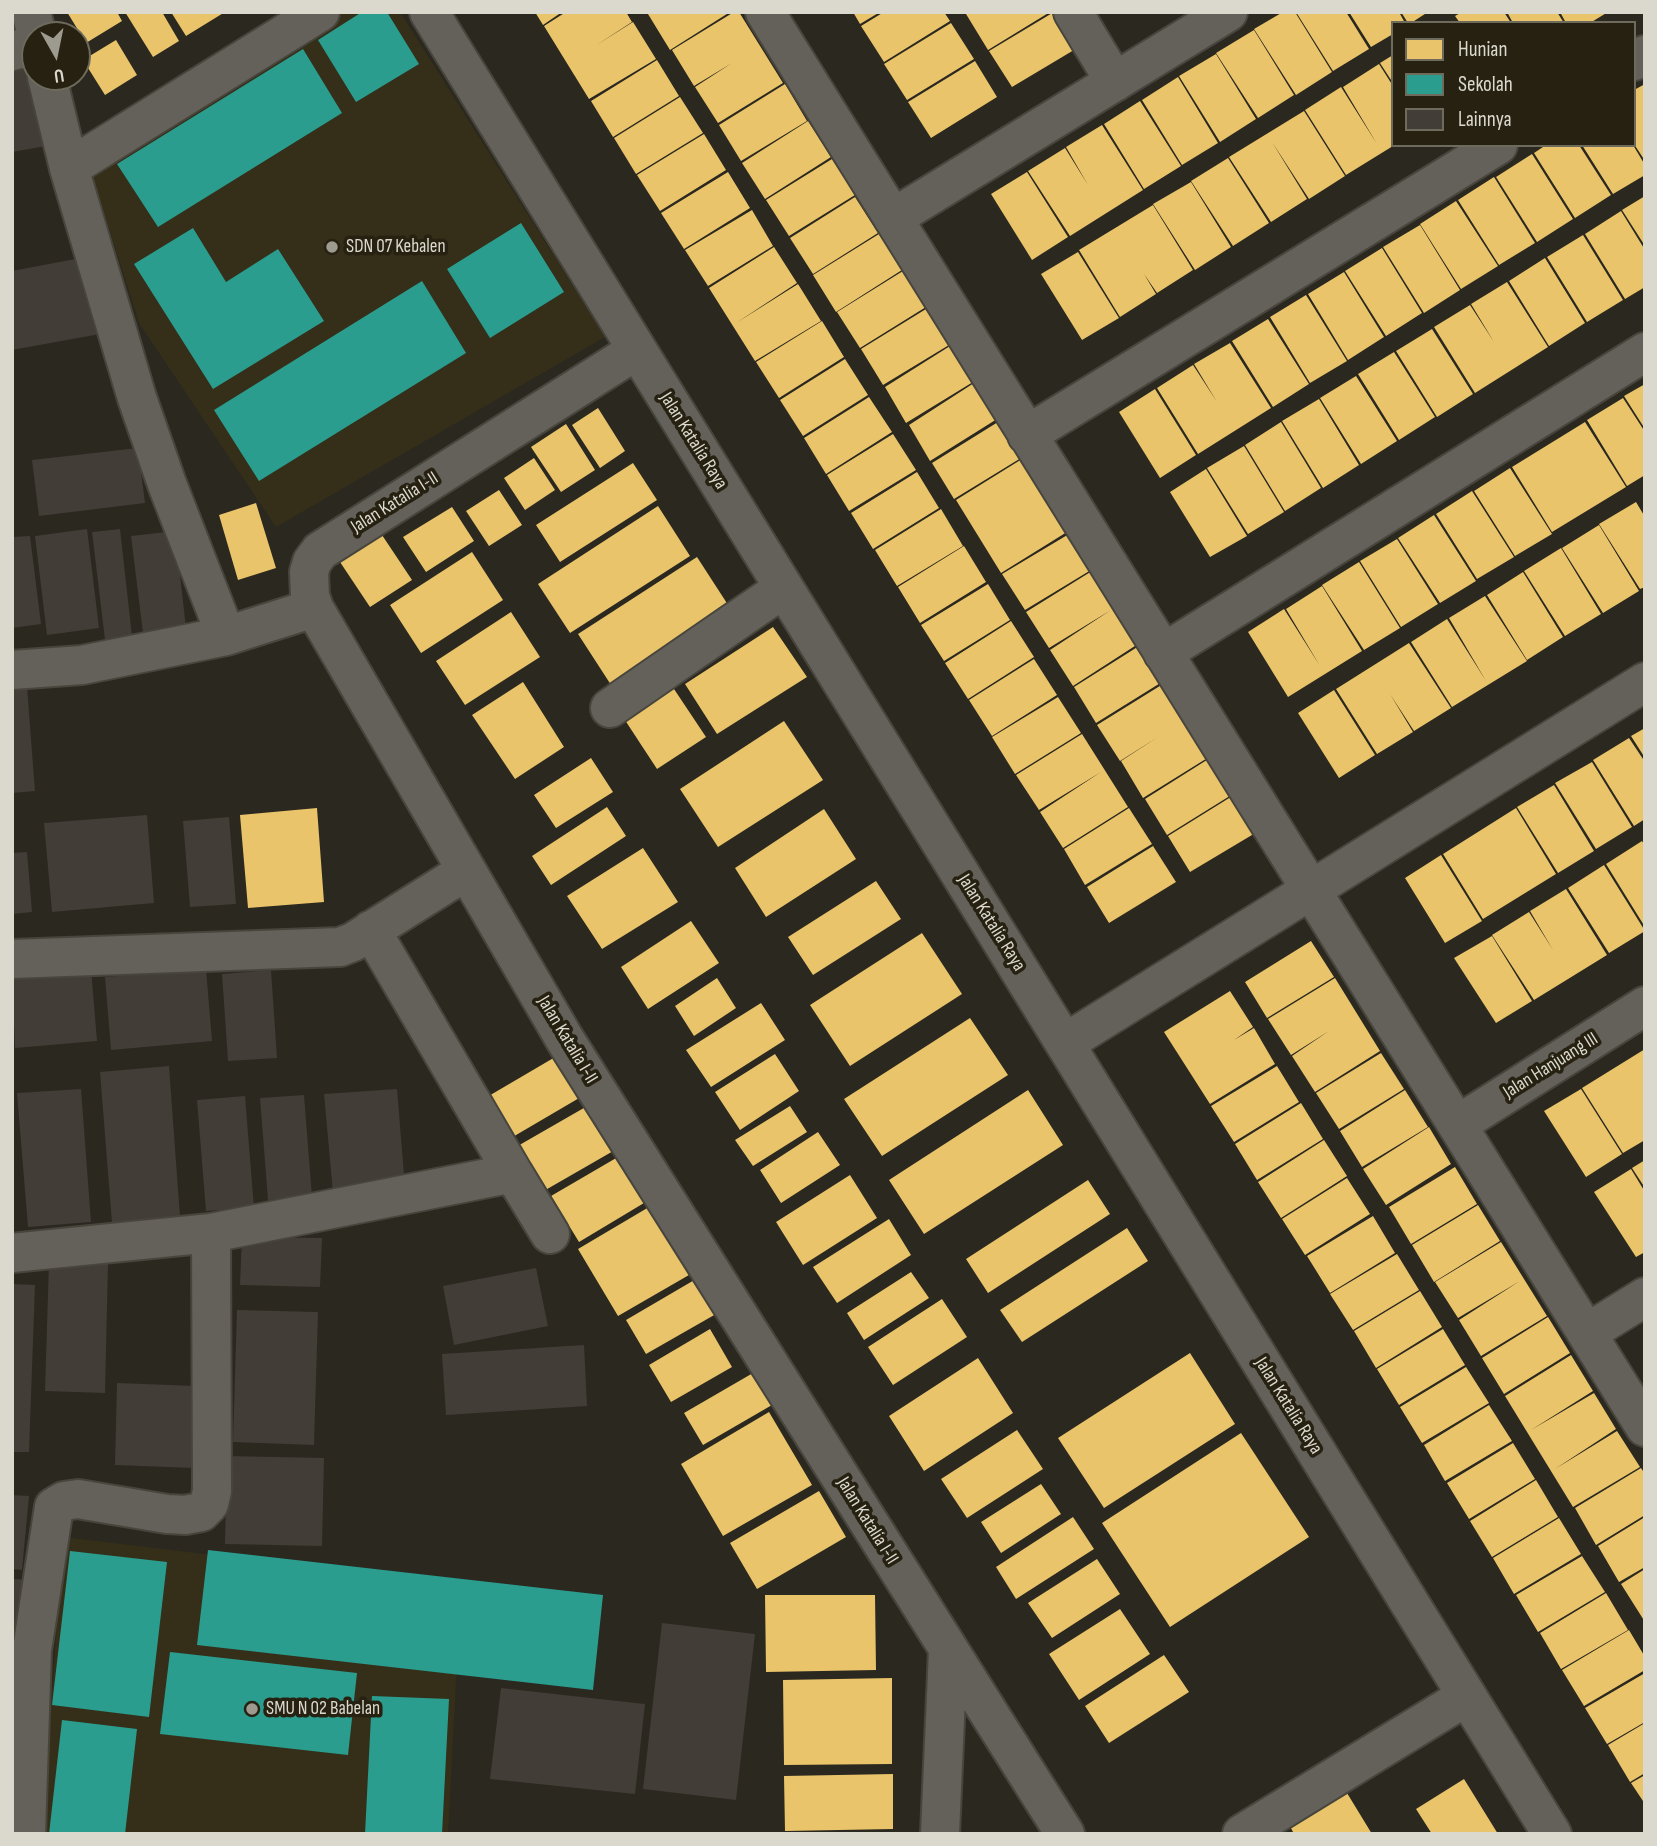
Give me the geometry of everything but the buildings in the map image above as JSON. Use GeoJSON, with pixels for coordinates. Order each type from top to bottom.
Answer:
{"type":"FeatureCollection","features":[{"type":"Feature","properties":{"kind":"street"},"geometry":{"type":"LineString","coordinates":[[69,169],[320,12]]}},
{"type":"Feature","properties":{"kind":"street","name":"Jalan Katalia Raya"},"geometry":{"type":"LineString","coordinates":[[429,12],[1552,1834]]}},
{"type":"Feature","properties":{"kind":"street"},"geometry":{"type":"LineString","coordinates":[[765,12],[1645,1427]]}},
{"type":"Feature","properties":{"kind":"street"},"geometry":{"type":"LineString","coordinates":[[1073,12],[1115,82]]}},
{"type":"Feature","properties":{"kind":"street"},"geometry":{"type":"LineString","coordinates":[[893,218],[1228,12]]}},
{"type":"Feature","properties":{"kind":"street"},"geometry":{"type":"LineString","coordinates":[[50,91],[69,169],[138,398],[167,484],[226,636]]}},
{"type":"Feature","properties":{"kind":"street"},"geometry":{"type":"LineString","coordinates":[[1027,435],[1495,147]]}},
{"type":"Feature","properties":{"kind":"street","name":"Jalan Katalia I-II"},"geometry":{"type":"LineString","coordinates":[[637,350],[320,551],[309,572],[308,582],[314,608],[564,1038],[1065,1834]]}},
{"type":"Feature","properties":{"kind":"street"},"geometry":{"type":"LineString","coordinates":[[1163,653],[1645,352]]}},
{"type":"Feature","properties":{"kind":"street"},"geometry":{"type":"LineString","coordinates":[[610,708],[784,588]]}},
{"type":"Feature","properties":{"kind":"street"},"geometry":{"type":"LineString","coordinates":[[12,670],[82,665],[226,636],[314,608]]}},
{"type":"Feature","properties":{"kind":"street"},"geometry":{"type":"LineString","coordinates":[[1065,1043],[1645,682]]}},
{"type":"Feature","properties":{"kind":"street"},"geometry":{"type":"LineString","coordinates":[[12,959],[335,948],[345,946],[466,871]]}},
{"type":"Feature","properties":{"kind":"street"},"geometry":{"type":"LineString","coordinates":[[371,930],[550,1234]]}},
{"type":"Feature","properties":{"kind":"street","name":"Jalan Hanjuang III"},"geometry":{"type":"LineString","coordinates":[[1457,1125],[1645,1006]]}},
{"type":"Feature","properties":{"kind":"street"},"geometry":{"type":"LineString","coordinates":[[12,1253],[211,1233],[513,1173]]}},
{"type":"Feature","properties":{"kind":"street"},"geometry":{"type":"LineString","coordinates":[[26,1834],[32,1650],[54,1507],[64,1501],[78,1499],[185,1515],[201,1512],[209,1504],[212,1491],[211,1233]]}},
{"type":"Feature","properties":{"kind":"street"},"geometry":{"type":"LineString","coordinates":[[1587,1333],[1645,1297]]}},
{"type":"Feature","properties":{"kind":"street"},"geometry":{"type":"LineString","coordinates":[[940,1834],[948,1650]]}},
{"type":"Feature","properties":{"kind":"street"},"geometry":{"type":"LineString","coordinates":[[1242,1834],[1467,1696]]}},
{"type":"Feature","properties":{"kind":"shaded area","name":"SDN 07 Kebalen"},"geometry":{"type":"Polygon","coordinates":[[[336,12],[400,12],[605,337],[276,527],[139,323],[91,171],[336,12]]]}},
{"type":"Feature","properties":{"kind":"shaded area","name":"SMU N 02 Babelan"},"geometry":{"type":"Polygon","coordinates":[[[63,1537],[461,1585],[448,1834],[42,1834],[63,1537]]]}},
{"type":"Feature","properties":{"kind":"place","name":"SDN 07 Kebalen"},"geometry":{"type":"Point","coordinates":[332,247]}},
{"type":"Feature","properties":{"kind":"place","name":"SMU N 02 Babelan"},"geometry":{"type":"Point","coordinates":[252,1709]}}]}
